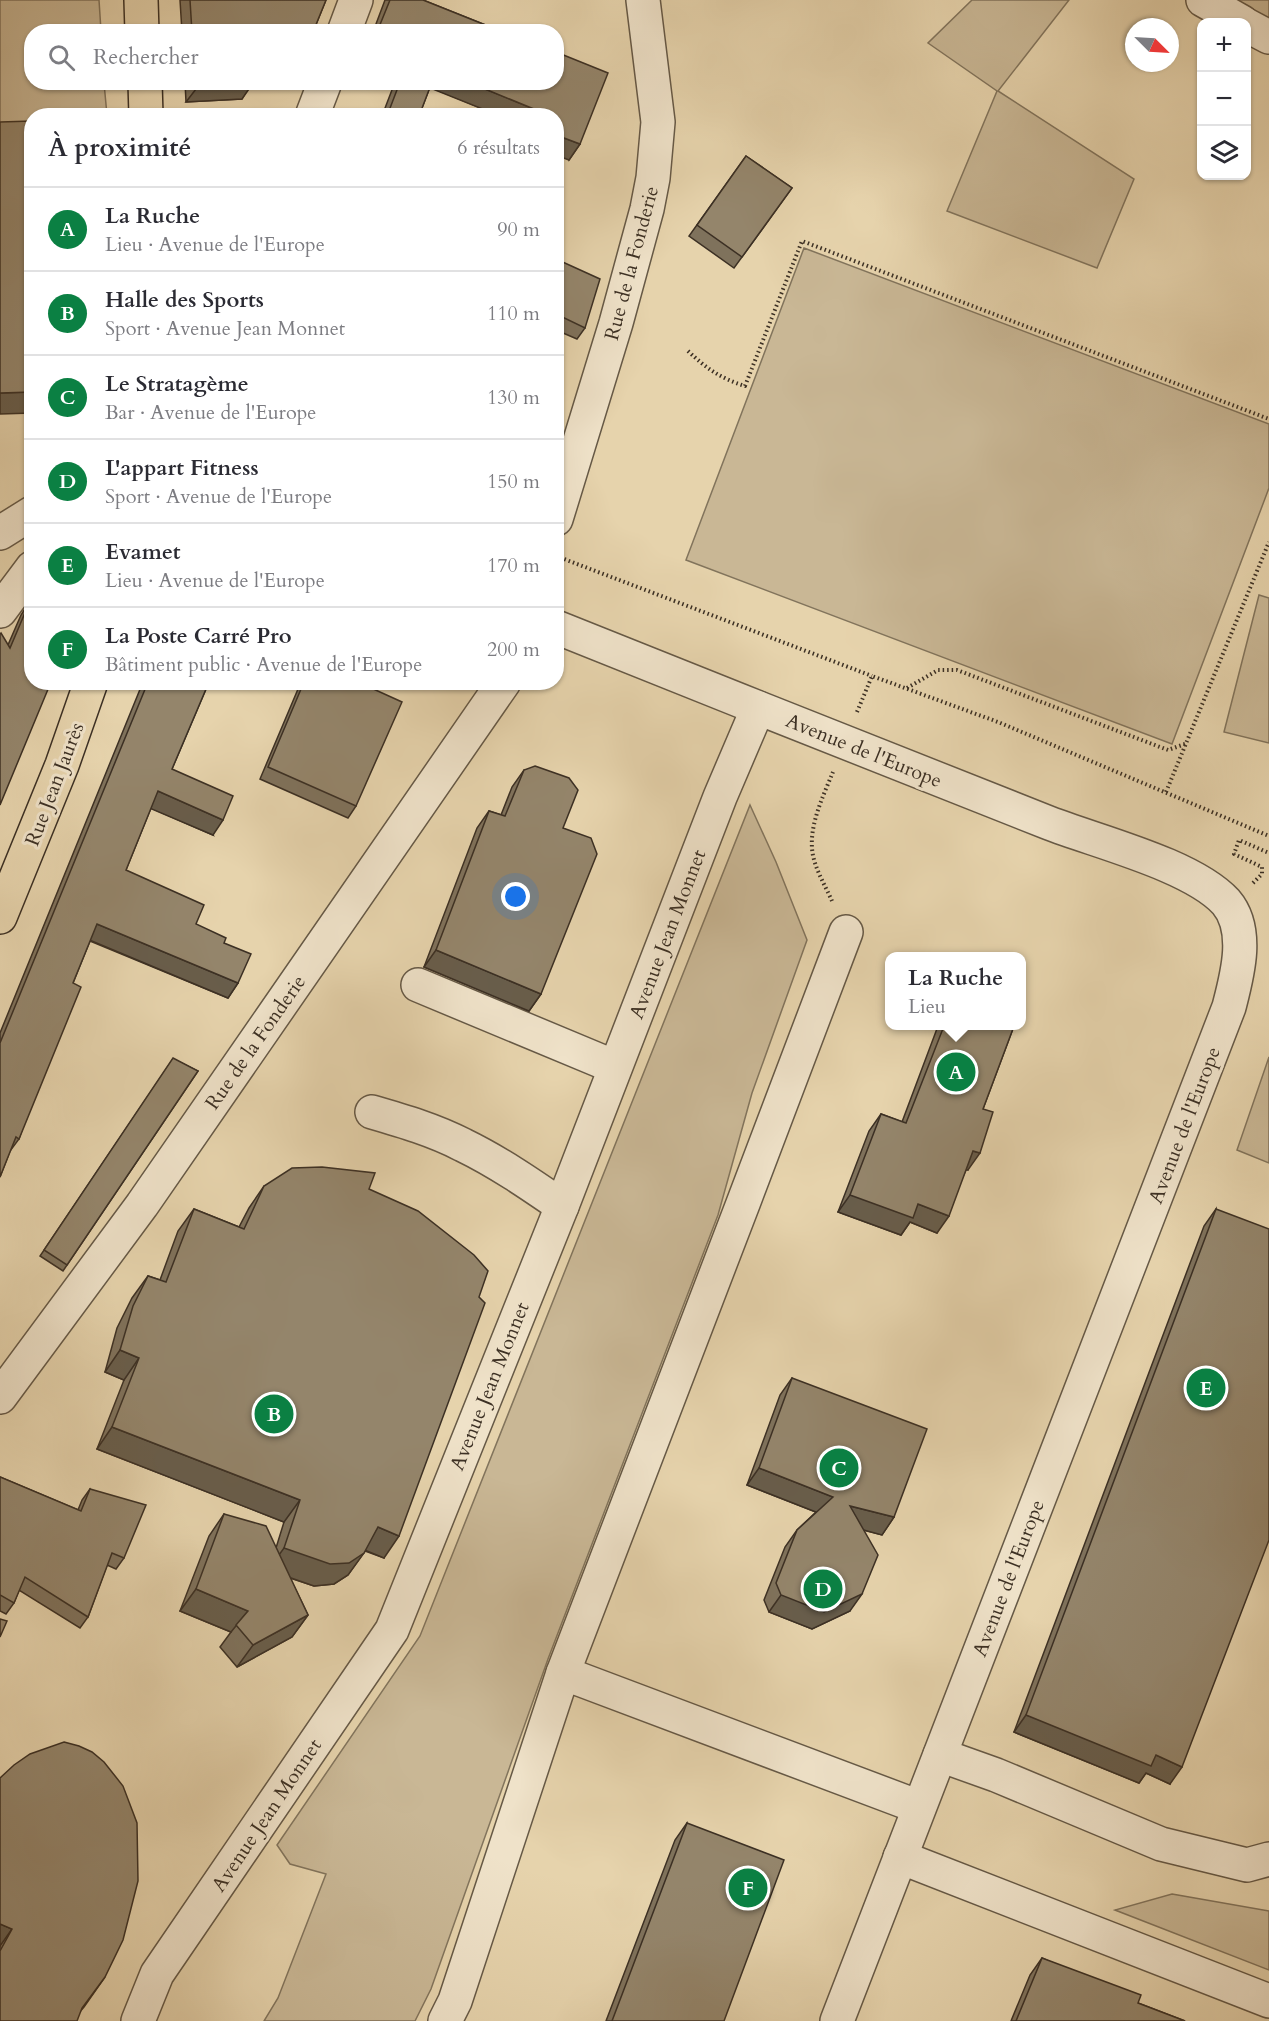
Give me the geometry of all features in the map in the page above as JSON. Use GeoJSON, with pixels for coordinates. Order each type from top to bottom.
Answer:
{"type":"FeatureCollection","features":[{"type":"Feature","properties":{"kind":"main road"},"geometry":{"type":"LineString","coordinates":[[141,0],[142,24]]}},
{"type":"Feature","properties":{"kind":"main road"},"geometry":{"type":"LineString","coordinates":[[145,90],[146,108]]}},
{"type":"Feature","properties":{"kind":"main road","name":"Rue Jean Jaurès"},"geometry":{"type":"LineString","coordinates":[[0,917],[58,775],[88,690]]}},
{"type":"Feature","properties":{"kind":"street"},"geometry":{"type":"LineString","coordinates":[[347,24],[356,0]]}},
{"type":"Feature","properties":{"kind":"street","name":"Rue de la Fonderie"},"geometry":{"type":"LineString","coordinates":[[564,493],[616,323],[647,210],[653,178],[658,122],[643,0]]}},
{"type":"Feature","properties":{"kind":"street"},"geometry":{"type":"LineString","coordinates":[[1203,0],[1235,18]]}},
{"type":"Feature","properties":{"kind":"street"},"geometry":{"type":"LineString","coordinates":[[1251,28],[1269,37]]}},
{"type":"Feature","properties":{"kind":"street"},"geometry":{"type":"LineString","coordinates":[[315,108],[322,90]]}},
{"type":"Feature","properties":{"kind":"street"},"geometry":{"type":"LineString","coordinates":[[0,533],[24,518]]}},
{"type":"Feature","properties":{"kind":"street"},"geometry":{"type":"LineString","coordinates":[[0,554],[24,560]]}},
{"type":"Feature","properties":{"kind":"street"},"geometry":{"type":"LineString","coordinates":[[0,611],[24,579]]}},
{"type":"Feature","properties":{"kind":"street","name":"Avenue de l'Europe"},"geometry":{"type":"LineString","coordinates":[[564,630],[1062,828],[1184,873],[1210,888],[1227,904],[1237,923],[1238,973],[1229,1007],[837,2021]]}},
{"type":"Feature","properties":{"kind":"street","name":"Rue de la Fonderie"},"geometry":{"type":"LineString","coordinates":[[0,1397],[142,1205],[498,690]]}},
{"type":"Feature","properties":{"kind":"street","name":"Avenue Jean Monnet"},"geometry":{"type":"LineString","coordinates":[[138,2021],[157,1974],[392,1630],[562,1206],[720,797],[758,708]]}},
{"type":"Feature","properties":{"kind":"street"},"geometry":{"type":"LineString","coordinates":[[445,2021],[454,2001],[562,1673],[732,1234],[840,919]]}},
{"type":"Feature","properties":{"kind":"street"},"geometry":{"type":"LineString","coordinates":[[418,985],[615,1067]]}},
{"type":"Feature","properties":{"kind":"street"},"geometry":{"type":"LineString","coordinates":[[372,1112],[415,1125],[463,1144],[508,1170],[562,1206]]}},
{"type":"Feature","properties":{"kind":"street"},"geometry":{"type":"LineString","coordinates":[[562,1673],[919,1807]]}},
{"type":"Feature","properties":{"kind":"street"},"geometry":{"type":"LineString","coordinates":[[940,1755],[1161,1844],[1247,1865],[1269,1859]]}},
{"type":"Feature","properties":{"kind":"street"},"geometry":{"type":"LineString","coordinates":[[900,1857],[1269,2001]]}},
{"type":"Feature","properties":{"kind":"path"},"geometry":{"type":"LineString","coordinates":[[688,351],[707,370],[745,386],[802,241],[1269,419]]}},
{"type":"Feature","properties":{"kind":"path"},"geometry":{"type":"LineString","coordinates":[[1166,792],[1269,542]]}},
{"type":"Feature","properties":{"kind":"path"},"geometry":{"type":"LineString","coordinates":[[564,559],[998,722],[1269,836]]}},
{"type":"Feature","properties":{"kind":"path"},"geometry":{"type":"LineString","coordinates":[[906,688],[938,670],[957,670],[1168,750],[1185,744]]}},
{"type":"Feature","properties":{"kind":"path"},"geometry":{"type":"LineString","coordinates":[[840,919],[818,869],[812,848],[814,826],[844,742],[872,676]]}},
{"type":"Feature","properties":{"kind":"path"},"geometry":{"type":"LineString","coordinates":[[1258,864],[1234,854],[1239,840],[1269,853]]}},
{"type":"Feature","properties":{"kind":"shaded area"},"geometry":{"type":"Polygon","coordinates":[[[0,0],[99,0],[101,24],[24,24],[24,90],[105,90],[106,108],[24,108],[24,142],[0,143],[0,0]]]}},
{"type":"Feature","properties":{"kind":"shaded area"},"geometry":{"type":"Polygon","coordinates":[[[972,0],[1069,0],[998,91],[1134,179],[1097,268],[947,211],[997,91],[928,43],[972,0]]]}},
{"type":"Feature","properties":{"kind":"shaded area"},"geometry":{"type":"Polygon","coordinates":[[[1231,0],[1269,0],[1269,21],[1231,0]]]}},
{"type":"Feature","properties":{"kind":"shaded area"},"geometry":{"type":"Polygon","coordinates":[[[804,248],[1269,424],[1269,488],[1172,744],[686,560],[804,248]]]}},
{"type":"Feature","properties":{"kind":"shaded area"},"geometry":{"type":"Polygon","coordinates":[[[1259,595],[1269,598],[1269,743],[1224,732],[1259,595]]]}},
{"type":"Feature","properties":{"kind":"shaded area"},"geometry":{"type":"Polygon","coordinates":[[[750,805],[807,940],[752,1093],[718,1215],[548,1659],[431,1989],[415,2021],[264,2021],[278,1998],[326,1874],[290,1864],[277,1845],[420,1636],[750,805]]]}},
{"type":"Feature","properties":{"kind":"shaded area"},"geometry":{"type":"Polygon","coordinates":[[[1269,1057],[1269,1163],[1237,1150],[1269,1057]]]}},
{"type":"Feature","properties":{"kind":"shaded area"},"geometry":{"type":"Polygon","coordinates":[[[1172,1894],[1269,1911],[1269,1970],[1115,1910],[1172,1894]]]}},
{"type":"Feature","properties":{"kind":"building"},"geometry":{"type":"Polygon","coordinates":[[[190,0],[326,0],[316,24],[192,24],[190,0]]]}},
{"type":"Feature","properties":{"kind":"building"},"geometry":{"type":"Polygon","coordinates":[[[390,0],[423,0],[483,24],[380,24],[390,0]]]}},
{"type":"Feature","properties":{"kind":"building"},"geometry":{"type":"Polygon","coordinates":[[[564,55],[608,73],[580,144],[564,138],[564,108],[531,108],[488,90],[564,90],[564,55]]]}},
{"type":"Feature","properties":{"kind":"building"},"geometry":{"type":"Polygon","coordinates":[[[397,90],[429,90],[422,108],[390,108],[397,90]]]}},
{"type":"Feature","properties":{"kind":"building"},"geometry":{"type":"Polygon","coordinates":[[[24,121],[24,392],[0,393],[0,122],[24,121]]]}},
{"type":"Feature","properties":{"kind":"building"},"geometry":{"type":"Polygon","coordinates":[[[746,156],[792,188],[742,257],[697,225],[746,156]]]}},
{"type":"Feature","properties":{"kind":"building"},"geometry":{"type":"Polygon","coordinates":[[[564,263],[600,279],[585,328],[564,318],[564,263]]]}},
{"type":"Feature","properties":{"kind":"building"},"geometry":{"type":"Polygon","coordinates":[[[24,615],[24,690],[48,690],[0,805],[1,633],[10,648],[24,615]]]}},
{"type":"Feature","properties":{"kind":"building"},"geometry":{"type":"Polygon","coordinates":[[[145,690],[206,690],[172,769],[233,796],[223,820],[158,791],[126,870],[204,905],[196,924],[226,938],[224,943],[251,954],[238,983],[97,924],[73,983],[81,987],[19,1139],[16,1137],[0,1177],[0,1043],[145,690]]]}},
{"type":"Feature","properties":{"kind":"building"},"geometry":{"type":"Polygon","coordinates":[[[301,690],[376,690],[402,702],[356,806],[268,767],[301,690]]]}},
{"type":"Feature","properties":{"kind":"building"},"geometry":{"type":"Polygon","coordinates":[[[535,766],[569,778],[578,790],[563,828],[591,838],[597,854],[541,994],[436,950],[489,811],[505,816],[524,770],[535,766]]]}},
{"type":"Feature","properties":{"kind":"building"},"geometry":{"type":"Polygon","coordinates":[[[942,1030],[1013,1030],[983,1109],[993,1112],[980,1153],[973,1151],[949,1216],[918,1204],[913,1218],[850,1195],[881,1114],[906,1123],[942,1030]]]}},
{"type":"Feature","properties":{"kind":"building"},"geometry":{"type":"Polygon","coordinates":[[[173,1058],[198,1071],[67,1265],[44,1250],[173,1058]]]}},
{"type":"Feature","properties":{"kind":"building"},"geometry":{"type":"Polygon","coordinates":[[[322,1167],[375,1173],[369,1189],[418,1211],[474,1255],[488,1271],[479,1297],[485,1303],[399,1536],[378,1527],[364,1553],[349,1563],[330,1564],[284,1548],[300,1500],[112,1427],[139,1358],[120,1350],[133,1306],[148,1276],[166,1282],[194,1209],[244,1229],[264,1186],[292,1168],[322,1167]]]}},
{"type":"Feature","properties":{"kind":"building"},"geometry":{"type":"Polygon","coordinates":[[[1216,1209],[1269,1229],[1269,1540],[1182,1767],[1156,1755],[1151,1766],[1026,1715],[1216,1209]]]}},
{"type":"Feature","properties":{"kind":"building"},"geometry":{"type":"Polygon","coordinates":[[[792,1378],[927,1429],[894,1517],[850,1506],[878,1555],[862,1594],[824,1612],[781,1595],[776,1583],[797,1530],[833,1497],[759,1468],[792,1378]]]}},
{"type":"Feature","properties":{"kind":"building"},"geometry":{"type":"Polygon","coordinates":[[[0,1477],[81,1511],[90,1489],[146,1505],[124,1558],[112,1553],[88,1617],[25,1577],[14,1603],[0,1595],[0,1477]]]}},
{"type":"Feature","properties":{"kind":"building"},"geometry":{"type":"Polygon","coordinates":[[[224,1514],[266,1526],[308,1615],[253,1645],[236,1625],[248,1611],[196,1589],[224,1514]]]}},
{"type":"Feature","properties":{"kind":"building"},"geometry":{"type":"Polygon","coordinates":[[[0,1619],[7,1621],[0,1637],[0,1619]]]}},
{"type":"Feature","properties":{"kind":"building"},"geometry":{"type":"Polygon","coordinates":[[[64,1742],[92,1752],[104,1762],[123,1786],[137,1823],[138,1881],[123,1940],[105,1977],[82,2008],[77,2021],[0,2021],[0,1951],[12,1929],[0,1924],[0,1778],[30,1754],[64,1742]]]}},
{"type":"Feature","properties":{"kind":"building"},"geometry":{"type":"Polygon","coordinates":[[[687,1823],[784,1860],[724,2021],[612,2021],[687,1823]]]}},
{"type":"Feature","properties":{"kind":"building"},"geometry":{"type":"Polygon","coordinates":[[[1042,1958],[1141,1995],[1138,2003],[1185,2021],[1016,2021],[1042,1958]]]}},
{"type":"Feature","properties":{"kind":"place","name":"La Ruche"},"geometry":{"type":"Point","coordinates":[956,1072]}},
{"type":"Feature","properties":{"kind":"place","name":"Evamet"},"geometry":{"type":"Point","coordinates":[1206,1388]}},
{"type":"Feature","properties":{"kind":"place","name":"Halle des Sports"},"geometry":{"type":"Point","coordinates":[274,1414]}},
{"type":"Feature","properties":{"kind":"place","name":"Le Stratagème"},"geometry":{"type":"Point","coordinates":[839,1468]}},
{"type":"Feature","properties":{"kind":"place","name":"L'appart Fitness"},"geometry":{"type":"Point","coordinates":[823,1589]}},
{"type":"Feature","properties":{"kind":"place","name":"La Poste Carré Pro"},"geometry":{"type":"Point","coordinates":[748,1888]}}]}
